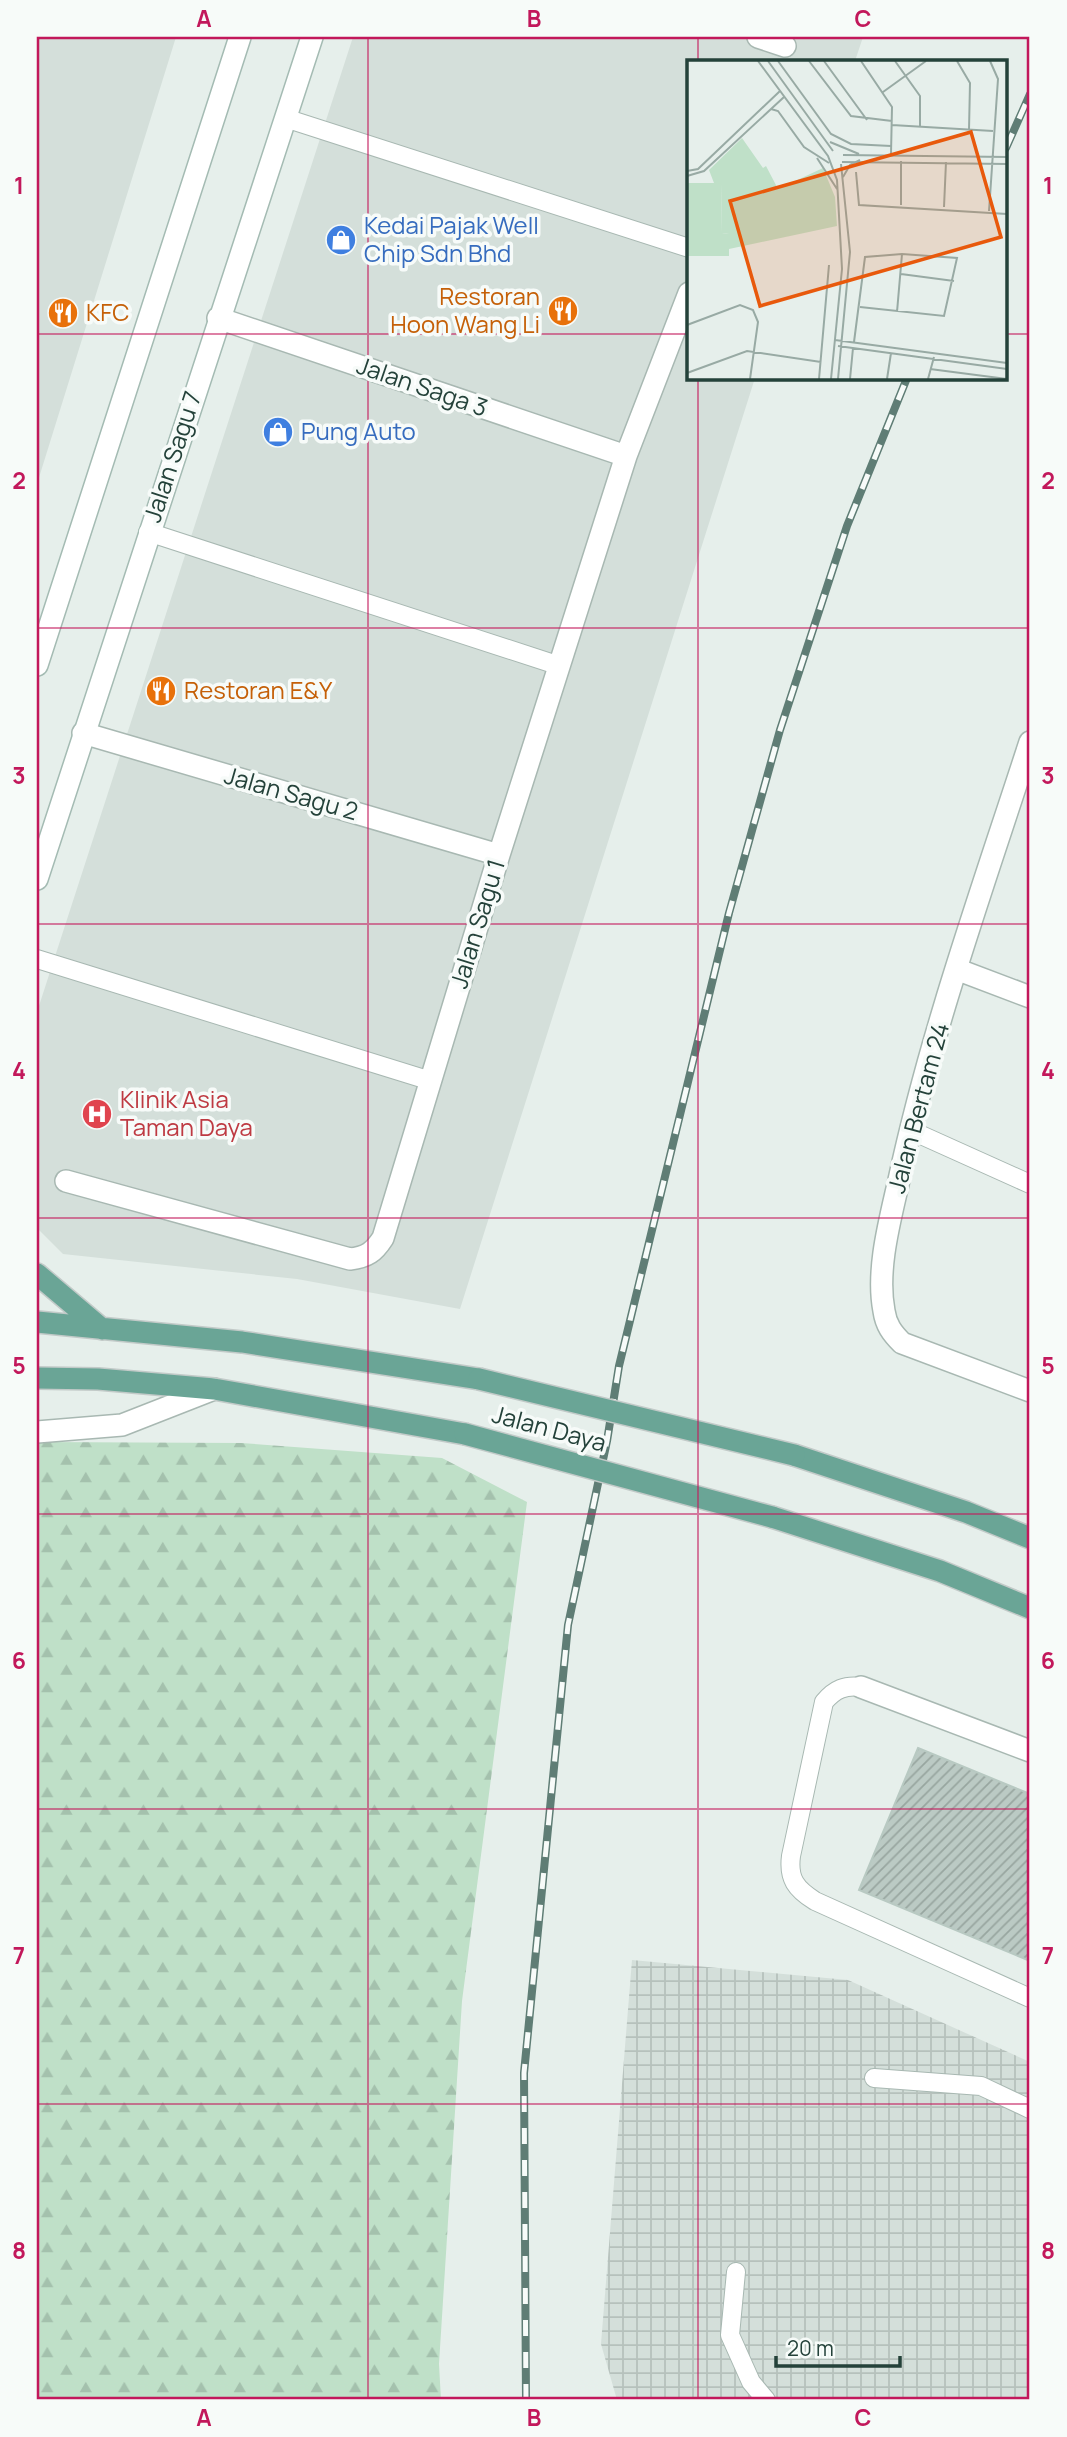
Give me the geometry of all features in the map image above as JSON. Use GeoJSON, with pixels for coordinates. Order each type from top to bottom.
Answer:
{"type":"FeatureCollection","features":[{"type":"Feature","properties":{"kind":"main road"},"geometry":{"type":"LineString","coordinates":[[37,1274],[103,1329]]}},
{"type":"Feature","properties":{"kind":"main road","name":"Jalan Daya"},"geometry":{"type":"LineString","coordinates":[[37,1321],[242,1342],[479,1379],[794,1455],[966,1512],[1030,1538]]}},
{"type":"Feature","properties":{"kind":"main road","name":"Jalan Daya"},"geometry":{"type":"LineString","coordinates":[[37,1378],[97,1379],[214,1389],[466,1434],[772,1517],[940,1571],[1030,1608]]}},
{"type":"Feature","properties":{"kind":"street"},"geometry":{"type":"LineString","coordinates":[[37,665],[240,37]]}},
{"type":"Feature","properties":{"kind":"street","name":"Jalan Sagu 7"},"geometry":{"type":"LineString","coordinates":[[37,879],[148,532],[312,37]]}},
{"type":"Feature","properties":{"kind":"street"},"geometry":{"type":"LineString","coordinates":[[758,37],[784,48]]}},
{"type":"Feature","properties":{"kind":"street","name":"Jalan Sagu 1"},"geometry":{"type":"LineString","coordinates":[[65,1181],[350,1259],[375,1251],[383,1238],[499,855],[626,456],[687,298]]}},
{"type":"Feature","properties":{"kind":"street","name":"Jalan Saga 3"},"geometry":{"type":"LineString","coordinates":[[218,318],[626,456]]}},
{"type":"Feature","properties":{"kind":"street","name":"Jalan Sagu 2"},"geometry":{"type":"LineString","coordinates":[[83,733],[499,855]]}},
{"type":"Feature","properties":{"kind":"street","name":"Jalan Bertam 24"},"geometry":{"type":"LineString","coordinates":[[1030,742],[956,969],[910,1130],[884,1259],[883,1310],[889,1329],[902,1343],[1030,1391]]}},
{"type":"Feature","properties":{"kind":"street"},"geometry":{"type":"LineString","coordinates":[[956,969],[1030,997]]}},
{"type":"Feature","properties":{"kind":"street"},"geometry":{"type":"LineString","coordinates":[[37,1432],[122,1425],[214,1389]]}},
{"type":"Feature","properties":{"kind":"street"},"geometry":{"type":"LineString","coordinates":[[861,1687],[1030,1751]]}},
{"type":"Feature","properties":{"kind":"lane"},"geometry":{"type":"LineString","coordinates":[[285,118],[687,247]]}},
{"type":"Feature","properties":{"kind":"lane"},"geometry":{"type":"LineString","coordinates":[[148,532],[560,666]]}},
{"type":"Feature","properties":{"kind":"lane"},"geometry":{"type":"LineString","coordinates":[[37,959],[431,1081]]}},
{"type":"Feature","properties":{"kind":"lane"},"geometry":{"type":"LineString","coordinates":[[910,1130],[1030,1184]]}},
{"type":"Feature","properties":{"kind":"lane"},"geometry":{"type":"LineString","coordinates":[[861,1687],[843,1687],[831,1693],[824,1702],[791,1856],[789,1870],[793,1882],[801,1892],[815,1901],[1030,1998]]}},
{"type":"Feature","properties":{"kind":"lane"},"geometry":{"type":"LineString","coordinates":[[874,2078],[981,2086],[1030,2109]]}},
{"type":"Feature","properties":{"kind":"lane"},"geometry":{"type":"LineString","coordinates":[[736,2272],[730,2335],[751,2382],[766,2400]]}},
{"type":"Feature","properties":{"kind":"shaded area"},"geometry":{"type":"Polygon","coordinates":[[[37,37],[176,37],[37,484],[37,37]]]}},
{"type":"Feature","properties":{"kind":"shaded area"},"geometry":{"type":"Polygon","coordinates":[[[353,37],[863,37],[855,60],[687,60],[687,380],[754,380],[460,1309],[297,1279],[63,1254],[37,1228],[37,1012],[353,37]]]}},
{"type":"Feature","properties":{"kind":"shaded area"},"geometry":{"type":"Polygon","coordinates":[[[632,1960],[848,1980],[1030,2062],[1030,2400],[617,2400],[601,2344],[632,1960]]]}},
{"type":"Feature","properties":{"kind":"green space"},"geometry":{"type":"Polygon","coordinates":[[[37,1442],[241,1443],[442,1458],[527,1502],[462,2001],[439,2364],[441,2400],[37,2400],[37,1442]]]}},
{"type":"Feature","properties":{"kind":"building"},"geometry":{"type":"Polygon","coordinates":[[[918,1748],[1030,1794],[1030,1961],[859,1890],[918,1748]]]}},
{"type":"Feature","properties":{"kind":"railway"},"geometry":{"type":"LineString","coordinates":[[1007,146],[1030,94]]}},
{"type":"Feature","properties":{"kind":"railway"},"geometry":{"type":"LineString","coordinates":[[526,2400],[524,2073],[568,1625],[607,1441],[619,1366],[729,913],[780,730],[847,526],[906,380]]}},
{"type":"Feature","properties":{"kind":"place","name":"Kedai Pajak Well Chip Sdn Bhd"},"geometry":{"type":"Point","coordinates":[341,240]}},
{"type":"Feature","properties":{"kind":"place","name":"Restoran Hoon Wang Li"},"geometry":{"type":"Point","coordinates":[563,311]}},
{"type":"Feature","properties":{"kind":"place","name":"KFC"},"geometry":{"type":"Point","coordinates":[63,313]}},
{"type":"Feature","properties":{"kind":"place","name":"Pung Auto"},"geometry":{"type":"Point","coordinates":[278,432]}},
{"type":"Feature","properties":{"kind":"place","name":"Restoran E&Y"},"geometry":{"type":"Point","coordinates":[161,691]}},
{"type":"Feature","properties":{"kind":"place","name":"Klinik Asia Taman Daya"},"geometry":{"type":"Point","coordinates":[97,1114]}}]}
